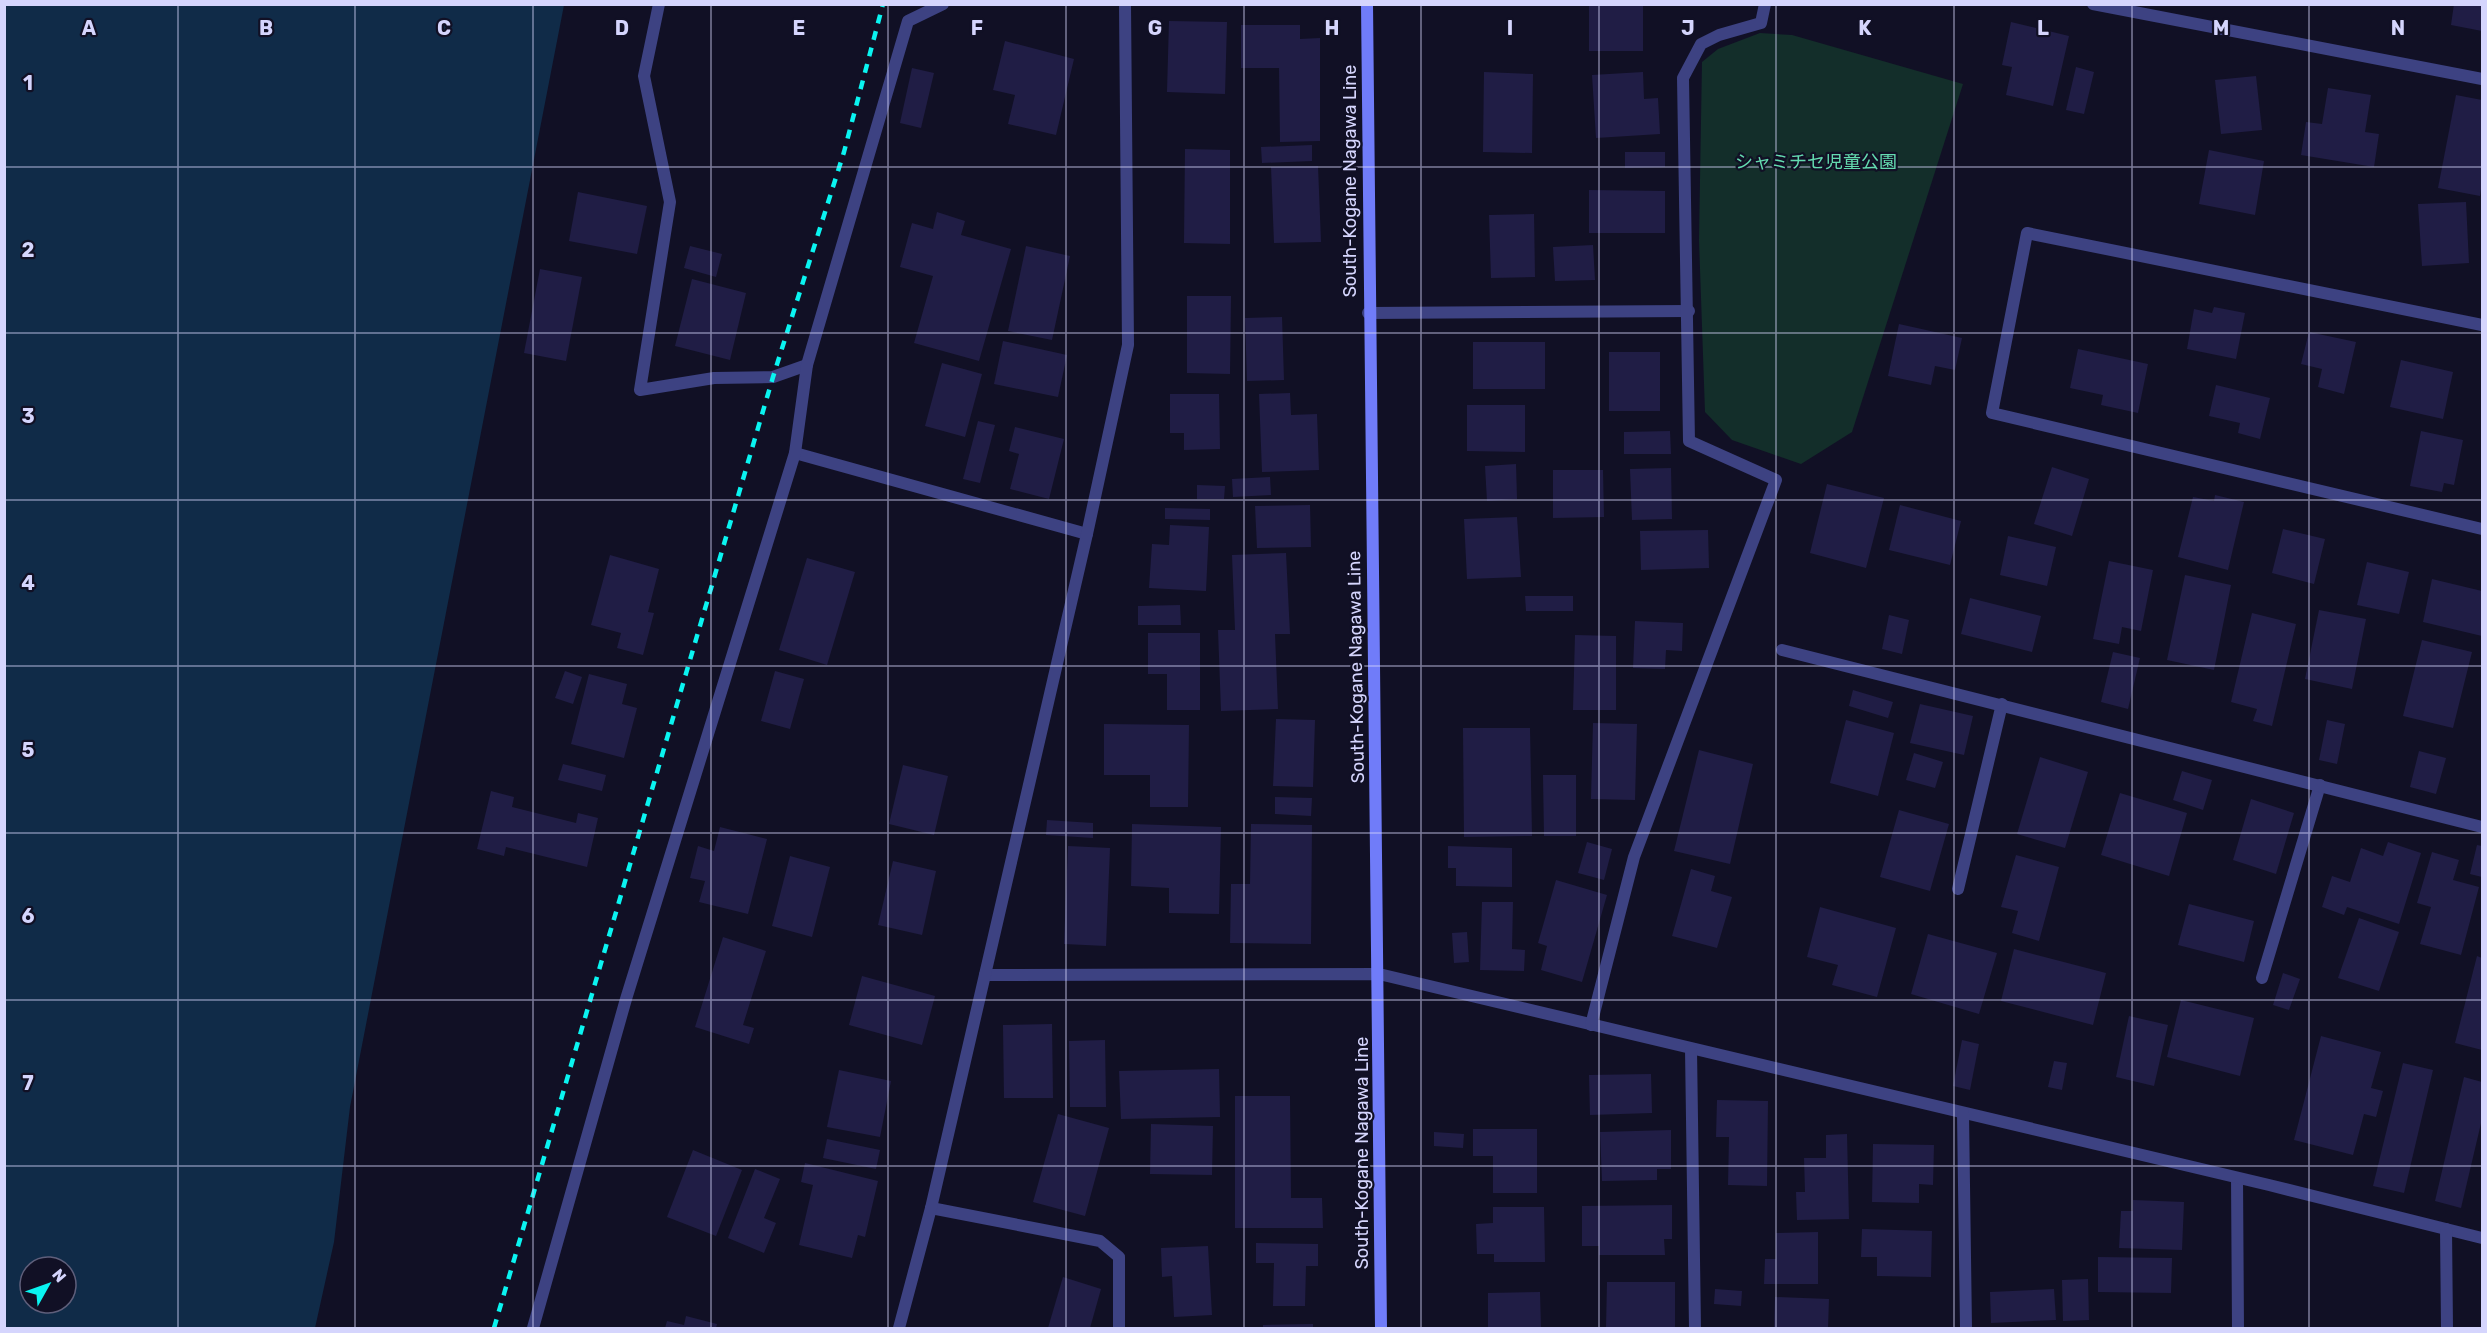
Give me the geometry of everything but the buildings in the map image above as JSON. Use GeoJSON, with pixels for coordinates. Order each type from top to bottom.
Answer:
{"type":"FeatureCollection","features":[{"type":"Feature","properties":{"kind":"main road","name":"South-Kogane Nagawa Line"},"geometry":{"type":"LineString","coordinates":[[1366,4],[1382,1329]]}},
{"type":"Feature","properties":{"kind":"street"},"geometry":{"type":"LineString","coordinates":[[659,4],[644,76],[670,202],[640,390],[714,378],[773,377],[807,365]]}},
{"type":"Feature","properties":{"kind":"street"},"geometry":{"type":"LineString","coordinates":[[532,1329],[626,999],[795,453],[807,365],[908,21],[943,4]]}},
{"type":"Feature","properties":{"kind":"street"},"geometry":{"type":"LineString","coordinates":[[899,1329],[931,1208],[1087,534],[1128,345],[1125,4]]}},
{"type":"Feature","properties":{"kind":"street"},"geometry":{"type":"LineString","coordinates":[[1591,1025],[1634,857],[1776,480],[1689,441],[1689,311],[1683,78],[1701,44],[1719,35],[1761,23],[1765,4]]}},
{"type":"Feature","properties":{"kind":"street"},"geometry":{"type":"LineString","coordinates":[[2092,4],[2482,79]]}},
{"type":"Feature","properties":{"kind":"street"},"geometry":{"type":"LineString","coordinates":[[2482,325],[2027,233],[1992,413],[2482,529]]}},
{"type":"Feature","properties":{"kind":"street"},"geometry":{"type":"LineString","coordinates":[[1368,313],[1689,311]]}},
{"type":"Feature","properties":{"kind":"street"},"geometry":{"type":"LineString","coordinates":[[795,453],[1087,534]]}},
{"type":"Feature","properties":{"kind":"street"},"geometry":{"type":"LineString","coordinates":[[1782,650],[2482,827]]}},
{"type":"Feature","properties":{"kind":"street"},"geometry":{"type":"LineString","coordinates":[[1958,889],[2002,704]]}},
{"type":"Feature","properties":{"kind":"street"},"geometry":{"type":"LineString","coordinates":[[2262,978],[2320,785]]}},
{"type":"Feature","properties":{"kind":"street"},"geometry":{"type":"LineString","coordinates":[[985,975],[1379,974],[2482,1238]]}},
{"type":"Feature","properties":{"kind":"street"},"geometry":{"type":"LineString","coordinates":[[1691,1049],[1695,1329]]}},
{"type":"Feature","properties":{"kind":"street"},"geometry":{"type":"LineString","coordinates":[[1963,1113],[1966,1329]]}},
{"type":"Feature","properties":{"kind":"street"},"geometry":{"type":"LineString","coordinates":[[2237,1178],[2238,1329]]}},
{"type":"Feature","properties":{"kind":"street"},"geometry":{"type":"LineString","coordinates":[[931,1208],[1100,1241],[1119,1257],[1119,1329]]}},
{"type":"Feature","properties":{"kind":"street"},"geometry":{"type":"LineString","coordinates":[[2446,1229],[2447,1329]]}},
{"type":"Feature","properties":{"kind":"green space","name":"シャミチセ児童公園"},"geometry":{"type":"Polygon","coordinates":[[[1760,33],[1792,35],[1963,84],[1852,432],[1801,464],[1732,440],[1705,412],[1699,240],[1702,62],[1718,49],[1760,33]]]}},
{"type":"Feature","properties":{"kind":"water"},"geometry":{"type":"Polygon","coordinates":[[[5,4],[564,5],[350,1107],[334,1242],[315,1328],[5,1328],[5,4]]]}},
{"type":"Feature","properties":{"kind":"railway"},"geometry":{"type":"LineString","coordinates":[[494,1328],[773,377],[844,152],[883,4]]}}]}
